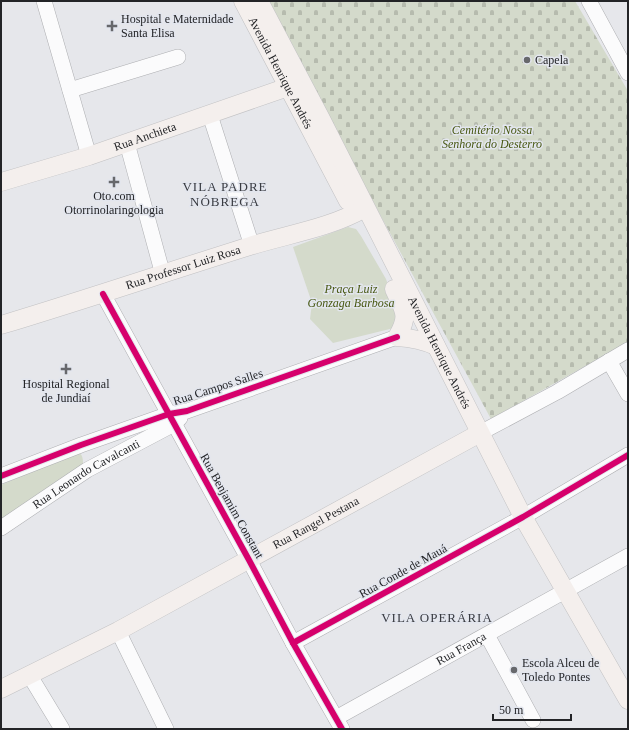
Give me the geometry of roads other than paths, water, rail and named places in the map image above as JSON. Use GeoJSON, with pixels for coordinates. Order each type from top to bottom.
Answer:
{"type":"FeatureCollection","features":[{"type":"Feature","properties":{"kind":"main road","name":"Avenida Henrique Andrés"},"geometry":{"type":"LineString","coordinates":[[243,1],[288,87],[436,346],[523,517],[628,700]]}},
{"type":"Feature","properties":{"kind":"main road","name":"Avenida Henrique Andrés"},"geometry":{"type":"LineString","coordinates":[[259,1],[320,117],[404,310],[404,326],[397,337]]}},
{"type":"Feature","properties":{"kind":"main road","name":"Rua Anchieta"},"geometry":{"type":"LineString","coordinates":[[1,182],[89,156],[288,87]]}},
{"type":"Feature","properties":{"kind":"main road"},"geometry":{"type":"LineString","coordinates":[[288,87],[297,89],[311,108],[320,117]]}},
{"type":"Feature","properties":{"kind":"main road","name":"Rua Professor Luiz Rosa"},"geometry":{"type":"LineString","coordinates":[[1,325],[252,246],[319,227],[360,211]]}},
{"type":"Feature","properties":{"kind":"main road"},"geometry":{"type":"LineString","coordinates":[[397,337],[417,339],[436,346]]}},
{"type":"Feature","properties":{"kind":"main road","name":"Rua Rangel Pestana"},"geometry":{"type":"LineString","coordinates":[[1,689],[30,676],[118,631],[480,433]]}},
{"type":"Feature","properties":{"kind":"street"},"geometry":{"type":"LineString","coordinates":[[44,1],[89,156]]}},
{"type":"Feature","properties":{"kind":"street"},"geometry":{"type":"LineString","coordinates":[[589,1],[628,73]]}},
{"type":"Feature","properties":{"kind":"street"},"geometry":{"type":"LineString","coordinates":[[70,90],[178,56]]}},
{"type":"Feature","properties":{"kind":"street"},"geometry":{"type":"LineString","coordinates":[[210,115],[252,246]]}},
{"type":"Feature","properties":{"kind":"street"},"geometry":{"type":"LineString","coordinates":[[127,143],[163,275]]}},
{"type":"Feature","properties":{"kind":"street","name":"Rua Benjamim Constant"},"geometry":{"type":"LineString","coordinates":[[103,294],[293,643],[339,724]]}},
{"type":"Feature","properties":{"kind":"street","name":"Rua Campos Salles"},"geometry":{"type":"LineString","coordinates":[[1,476],[81,445],[172,419],[187,411],[397,337]]}},
{"type":"Feature","properties":{"kind":"street","name":"Rua Rangel Pestana"},"geometry":{"type":"LineString","coordinates":[[480,433],[557,392],[628,350]]}},
{"type":"Feature","properties":{"kind":"street"},"geometry":{"type":"LineString","coordinates":[[609,361],[628,394]]}},
{"type":"Feature","properties":{"kind":"street","name":"Rua Leonardo Cavalcanti"},"geometry":{"type":"LineString","coordinates":[[1,528],[87,470],[172,419]]}},
{"type":"Feature","properties":{"kind":"street"},"geometry":{"type":"LineString","coordinates":[[81,445],[86,451],[90,460],[87,470]]}},
{"type":"Feature","properties":{"kind":"street","name":"Rua Conde de Mauá"},"geometry":{"type":"LineString","coordinates":[[293,643],[523,517],[628,455]]}},
{"type":"Feature","properties":{"kind":"street","name":"Rua França"},"geometry":{"type":"LineString","coordinates":[[339,724],[487,635],[628,556]]}},
{"type":"Feature","properties":{"kind":"street"},"geometry":{"type":"LineString","coordinates":[[118,631],[166,729]]}},
{"type":"Feature","properties":{"kind":"street"},"geometry":{"type":"LineString","coordinates":[[487,635],[533,720]]}},
{"type":"Feature","properties":{"kind":"street"},"geometry":{"type":"LineString","coordinates":[[30,676],[62,729]]}},
{"type":"Feature","properties":{"kind":"place","name":"Hospital e Maternidade Santa Elisa"},"geometry":{"type":"Point","coordinates":[112,26]}},
{"type":"Feature","properties":{"kind":"place","name":"Capela"},"geometry":{"type":"Point","coordinates":[527,60]}},
{"type":"Feature","properties":{"kind":"place","name":"Oto.com Otorrinolaringologia"},"geometry":{"type":"Point","coordinates":[114,182]}},
{"type":"Feature","properties":{"kind":"place","name":"Hospital Regional de Jundiaí"},"geometry":{"type":"Point","coordinates":[66,369]}},
{"type":"Feature","properties":{"kind":"place","name":"Escola Alceu de Toledo Pontes"},"geometry":{"type":"Point","coordinates":[514,670]}},
{"type":"Feature","properties":{"kind":"district","name":"VILA PADRE NÓBREGA"},"geometry":{"type":"Point","coordinates":[225,194]}},
{"type":"Feature","properties":{"kind":"district","name":"VILA OPERÁRIA"},"geometry":{"type":"Point","coordinates":[437,617]}},
{"type":"Feature","properties":{"kind":"park label","name":"Cemitério Nossa Senhora do Desterro"},"geometry":{"type":"Point","coordinates":[492,137]}},
{"type":"Feature","properties":{"kind":"park label","name":"Praça Luiz Gonzaga Barbosa"},"geometry":{"type":"Point","coordinates":[351,296]}}]}
